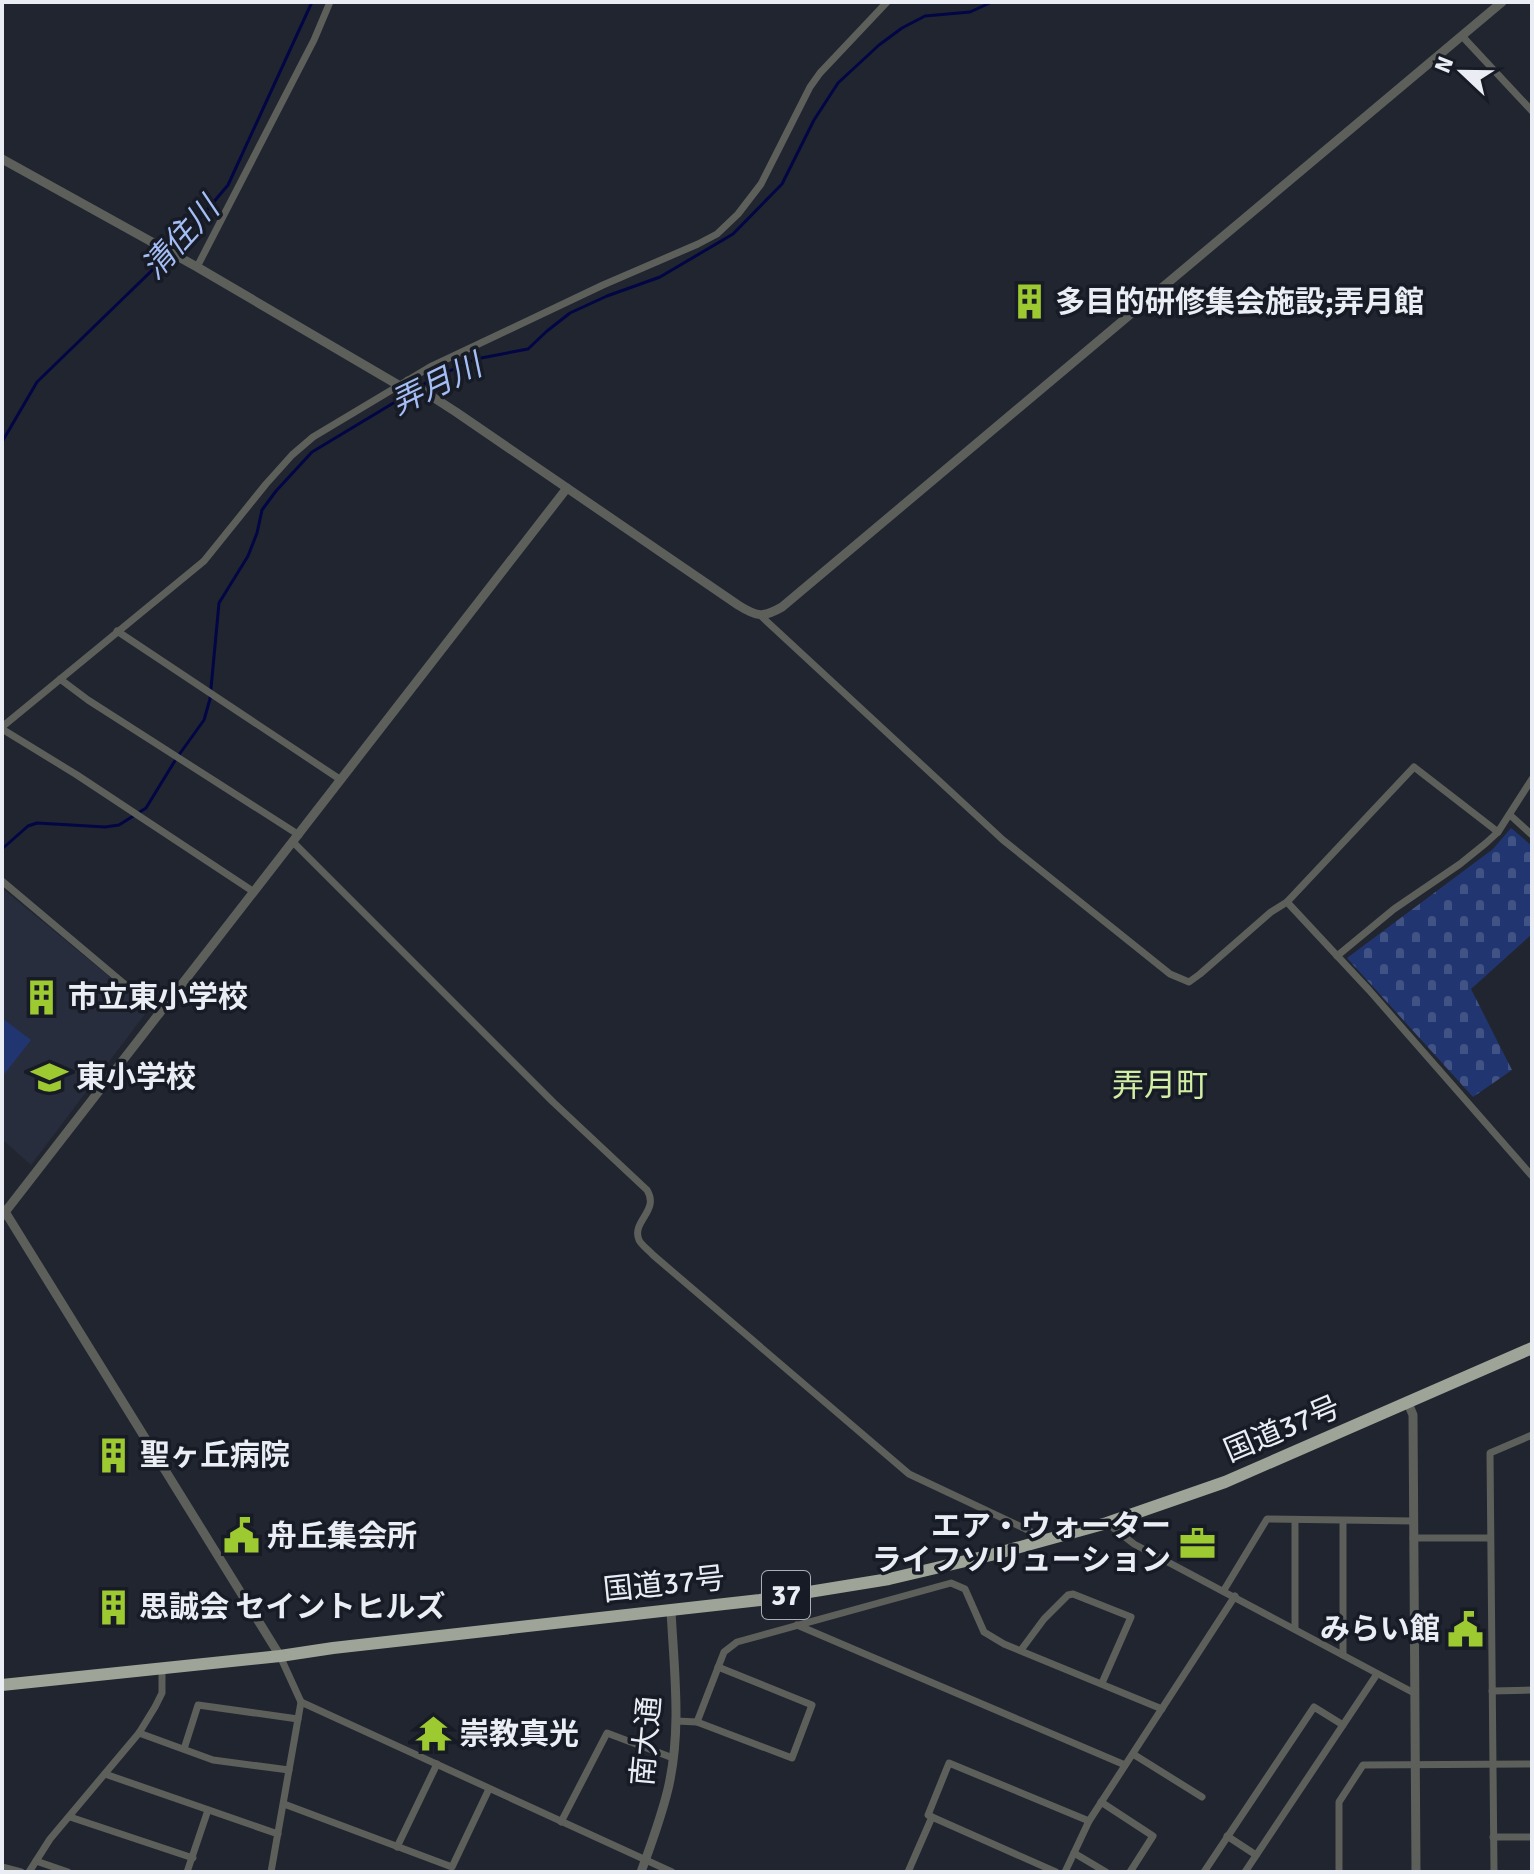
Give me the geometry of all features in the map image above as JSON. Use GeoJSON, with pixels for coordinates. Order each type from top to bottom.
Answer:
{"type":"FeatureCollection","features":[{"type":"Feature","properties":{"kind":"highway","name":"国道37号"},"geometry":{"type":"LineString","coordinates":[[2,1685],[760,1600],[889,1579],[1107,1523],[1225,1482],[1532,1348]]}},
{"type":"Feature","properties":{"kind":"street"},"geometry":{"type":"LineString","coordinates":[[197,267],[314,40],[330,2]]}},
{"type":"Feature","properties":{"kind":"street"},"geometry":{"type":"LineString","coordinates":[[254,892],[2,728],[204,561],[266,484],[313,437],[430,367],[717,234],[738,214],[761,184],[820,73],[887,2]]}},
{"type":"Feature","properties":{"kind":"street"},"geometry":{"type":"LineString","coordinates":[[761,616],[782,607],[1502,2]]}},
{"type":"Feature","properties":{"kind":"street"},"geometry":{"type":"LineString","coordinates":[[1462,36],[1532,111]]}},
{"type":"Feature","properties":{"kind":"street"},"geometry":{"type":"LineString","coordinates":[[2,159],[404,384],[567,488],[738,605],[761,616],[1003,840],[1170,974],[1189,982],[1287,902],[1414,767],[1498,832]]}},
{"type":"Feature","properties":{"kind":"street"},"geometry":{"type":"LineString","coordinates":[[271,1872],[301,1702],[280,1656],[3,1212],[567,488]]}},
{"type":"Feature","properties":{"kind":"street"},"geometry":{"type":"LineString","coordinates":[[117,631],[341,780]]}},
{"type":"Feature","properties":{"kind":"street"},"geometry":{"type":"LineString","coordinates":[[60,679],[88,700],[179,756],[296,838],[543,1092],[647,1190],[651,1203],[640,1224],[638,1236],[653,1255],[909,1474],[1030,1531],[1038,1542]]}},
{"type":"Feature","properties":{"kind":"street"},"geometry":{"type":"LineString","coordinates":[[1337,956],[1394,909],[1460,864],[1498,832],[1532,779]]}},
{"type":"Feature","properties":{"kind":"street"},"geometry":{"type":"LineString","coordinates":[[1510,815],[1532,835]]}},
{"type":"Feature","properties":{"kind":"street"},"geometry":{"type":"LineString","coordinates":[[2,881],[160,1014]]}},
{"type":"Feature","properties":{"kind":"street"},"geometry":{"type":"LineString","coordinates":[[1287,902],[1399,1023],[1532,1176]]}},
{"type":"Feature","properties":{"kind":"street"},"geometry":{"type":"LineString","coordinates":[[1408,1403],[1413,1415],[1416,1872]]}},
{"type":"Feature","properties":{"kind":"street"},"geometry":{"type":"LineString","coordinates":[[1494,1872],[1490,1453],[1532,1435]]}},
{"type":"Feature","properties":{"kind":"street"},"geometry":{"type":"LineString","coordinates":[[1224,1590],[1267,1519],[1413,1521]]}},
{"type":"Feature","properties":{"kind":"street"},"geometry":{"type":"LineString","coordinates":[[1295,1520],[1295,1629]]}},
{"type":"Feature","properties":{"kind":"street"},"geometry":{"type":"LineString","coordinates":[[1343,1521],[1343,1655]]}},
{"type":"Feature","properties":{"kind":"street"},"geometry":{"type":"LineString","coordinates":[[1107,1523],[1134,1544],[1414,1693]]}},
{"type":"Feature","properties":{"kind":"street"},"geometry":{"type":"LineString","coordinates":[[1413,1538],[1490,1538]]}},
{"type":"Feature","properties":{"kind":"street"},"geometry":{"type":"LineString","coordinates":[[697,1722],[724,1652],[737,1642],[951,1583],[965,1589],[984,1632],[1004,1644],[1162,1709]]}},
{"type":"Feature","properties":{"kind":"street"},"geometry":{"type":"LineString","coordinates":[[1021,1650],[1044,1619],[1068,1595],[1073,1594],[1131,1617],[1102,1683]]}},
{"type":"Feature","properties":{"kind":"street"},"geometry":{"type":"LineString","coordinates":[[1065,1872],[1089,1821],[1235,1596]]}},
{"type":"Feature","properties":{"kind":"street","name":"南大通"},"geometry":{"type":"LineString","coordinates":[[641,1872],[669,1787],[673,1758],[677,1697],[671,1610]]}},
{"type":"Feature","properties":{"kind":"street"},"geometry":{"type":"LineString","coordinates":[[797,1625],[1125,1765]]}},
{"type":"Feature","properties":{"kind":"street"},"geometry":{"type":"LineString","coordinates":[[29,1872],[50,1839],[139,1733],[162,1693],[162,1667]]}},
{"type":"Feature","properties":{"kind":"street"},"geometry":{"type":"LineString","coordinates":[[676,1721],[697,1722],[792,1758],[812,1705],[718,1667]]}},
{"type":"Feature","properties":{"kind":"street"},"geometry":{"type":"LineString","coordinates":[[1245,1872],[1377,1674]]}},
{"type":"Feature","properties":{"kind":"street"},"geometry":{"type":"LineString","coordinates":[[1492,1691],[1532,1690]]}},
{"type":"Feature","properties":{"kind":"street"},"geometry":{"type":"LineString","coordinates":[[301,1702],[672,1872]]}},
{"type":"Feature","properties":{"kind":"street"},"geometry":{"type":"LineString","coordinates":[[184,1749],[198,1705],[298,1719]]}},
{"type":"Feature","properties":{"kind":"street"},"geometry":{"type":"LineString","coordinates":[[1204,1872],[1314,1707],[1343,1725]]}},
{"type":"Feature","properties":{"kind":"street"},"geometry":{"type":"LineString","coordinates":[[139,1733],[213,1760],[289,1770]]}},
{"type":"Feature","properties":{"kind":"street"},"geometry":{"type":"LineString","coordinates":[[561,1822],[607,1733],[673,1758]]}},
{"type":"Feature","properties":{"kind":"street"},"geometry":{"type":"LineString","coordinates":[[1133,1754],[1202,1797]]}},
{"type":"Feature","properties":{"kind":"street"},"geometry":{"type":"LineString","coordinates":[[1056,1872],[928,1815],[949,1763],[1089,1821]]}},
{"type":"Feature","properties":{"kind":"street"},"geometry":{"type":"LineString","coordinates":[[397,1847],[437,1764]]}},
{"type":"Feature","properties":{"kind":"street"},"geometry":{"type":"LineString","coordinates":[[1339,1872],[1339,1802],[1363,1765],[1532,1764]]}},
{"type":"Feature","properties":{"kind":"street"},"geometry":{"type":"LineString","coordinates":[[105,1774],[278,1834]]}},
{"type":"Feature","properties":{"kind":"street"},"geometry":{"type":"LineString","coordinates":[[284,1804],[452,1867],[489,1789]]}},
{"type":"Feature","properties":{"kind":"street"},"geometry":{"type":"LineString","coordinates":[[1101,1802],[1153,1836],[1130,1872]]}},
{"type":"Feature","properties":{"kind":"street"},"geometry":{"type":"LineString","coordinates":[[187,1872],[208,1810]]}},
{"type":"Feature","properties":{"kind":"street"},"geometry":{"type":"LineString","coordinates":[[70,1817],[193,1858]]}},
{"type":"Feature","properties":{"kind":"street"},"geometry":{"type":"LineString","coordinates":[[908,1872],[932,1817]]}},
{"type":"Feature","properties":{"kind":"street"},"geometry":{"type":"LineString","coordinates":[[1227,1836],[1256,1855]]}},
{"type":"Feature","properties":{"kind":"street"},"geometry":{"type":"LineString","coordinates":[[1493,1837],[1532,1837]]}},
{"type":"Feature","properties":{"kind":"street"},"geometry":{"type":"LineString","coordinates":[[1074,1853],[1106,1872]]}},
{"type":"Feature","properties":{"kind":"street"},"geometry":{"type":"LineString","coordinates":[[36,1861],[68,1872]]}},
{"type":"Feature","properties":{"kind":"street"},"geometry":{"type":"LineString","coordinates":[[2,1867],[21,1872]]}},
{"type":"Feature","properties":{"kind":"shaded area","name":"東小学校"},"geometry":{"type":"Polygon","coordinates":[[[2,888],[145,1006],[145,1014],[31,1165],[2,1139],[2,888]]]}},
{"type":"Feature","properties":{"kind":"green space"},"geometry":{"type":"Polygon","coordinates":[[[1511,828],[1532,846],[1532,934],[1471,989],[1512,1070],[1473,1097],[1347,958],[1493,849],[1511,828]]]}},
{"type":"Feature","properties":{"kind":"green space"},"geometry":{"type":"Polygon","coordinates":[[[2,1018],[31,1040],[2,1077],[2,1018]]]}},
{"type":"Feature","properties":{"kind":"waterway","name":"清住川"},"geometry":{"type":"LineString","coordinates":[[2,442],[37,382],[173,250],[228,185],[312,2]]}},
{"type":"Feature","properties":{"kind":"waterway","name":"弄月川"},"geometry":{"type":"LineString","coordinates":[[421,386],[476,359],[528,349],[570,313],[660,277],[733,234],[782,184],[814,120],[838,83],[879,45],[925,16],[970,12],[992,2]]}},
{"type":"Feature","properties":{"kind":"waterway","name":"弄月川"},"geometry":{"type":"LineString","coordinates":[[2,849],[28,826],[37,823],[105,827],[119,825],[146,808],[204,720],[210,699],[219,603],[248,556],[262,510],[312,452],[415,390]]}},
{"type":"Feature","properties":{"kind":"place","name":"多目的研修集会施設;弄月館"},"geometry":{"type":"Point","coordinates":[1029,302]}},
{"type":"Feature","properties":{"kind":"place","name":"市立東小学校"},"geometry":{"type":"Point","coordinates":[42,997]}},
{"type":"Feature","properties":{"kind":"place","name":"東小学校"},"geometry":{"type":"Point","coordinates":[50,1077]}},
{"type":"Feature","properties":{"kind":"place","name":"聖ヶ丘病院"},"geometry":{"type":"Point","coordinates":[114,1455]}},
{"type":"Feature","properties":{"kind":"place","name":"舟丘集会所"},"geometry":{"type":"Point","coordinates":[241,1536]}},
{"type":"Feature","properties":{"kind":"place","name":"エア・ウォーター ライフソリューション"},"geometry":{"type":"Point","coordinates":[1197,1543]}},
{"type":"Feature","properties":{"kind":"place","name":"思誠会 セイントヒルズ"},"geometry":{"type":"Point","coordinates":[113,1607]}},
{"type":"Feature","properties":{"kind":"place","name":"みらい館"},"geometry":{"type":"Point","coordinates":[1466,1629]}},
{"type":"Feature","properties":{"kind":"place","name":"崇教真光"},"geometry":{"type":"Point","coordinates":[433,1734]}},
{"type":"Feature","properties":{"kind":"district","name":"弄月町"},"geometry":{"type":"Point","coordinates":[1160,1085]}}]}
